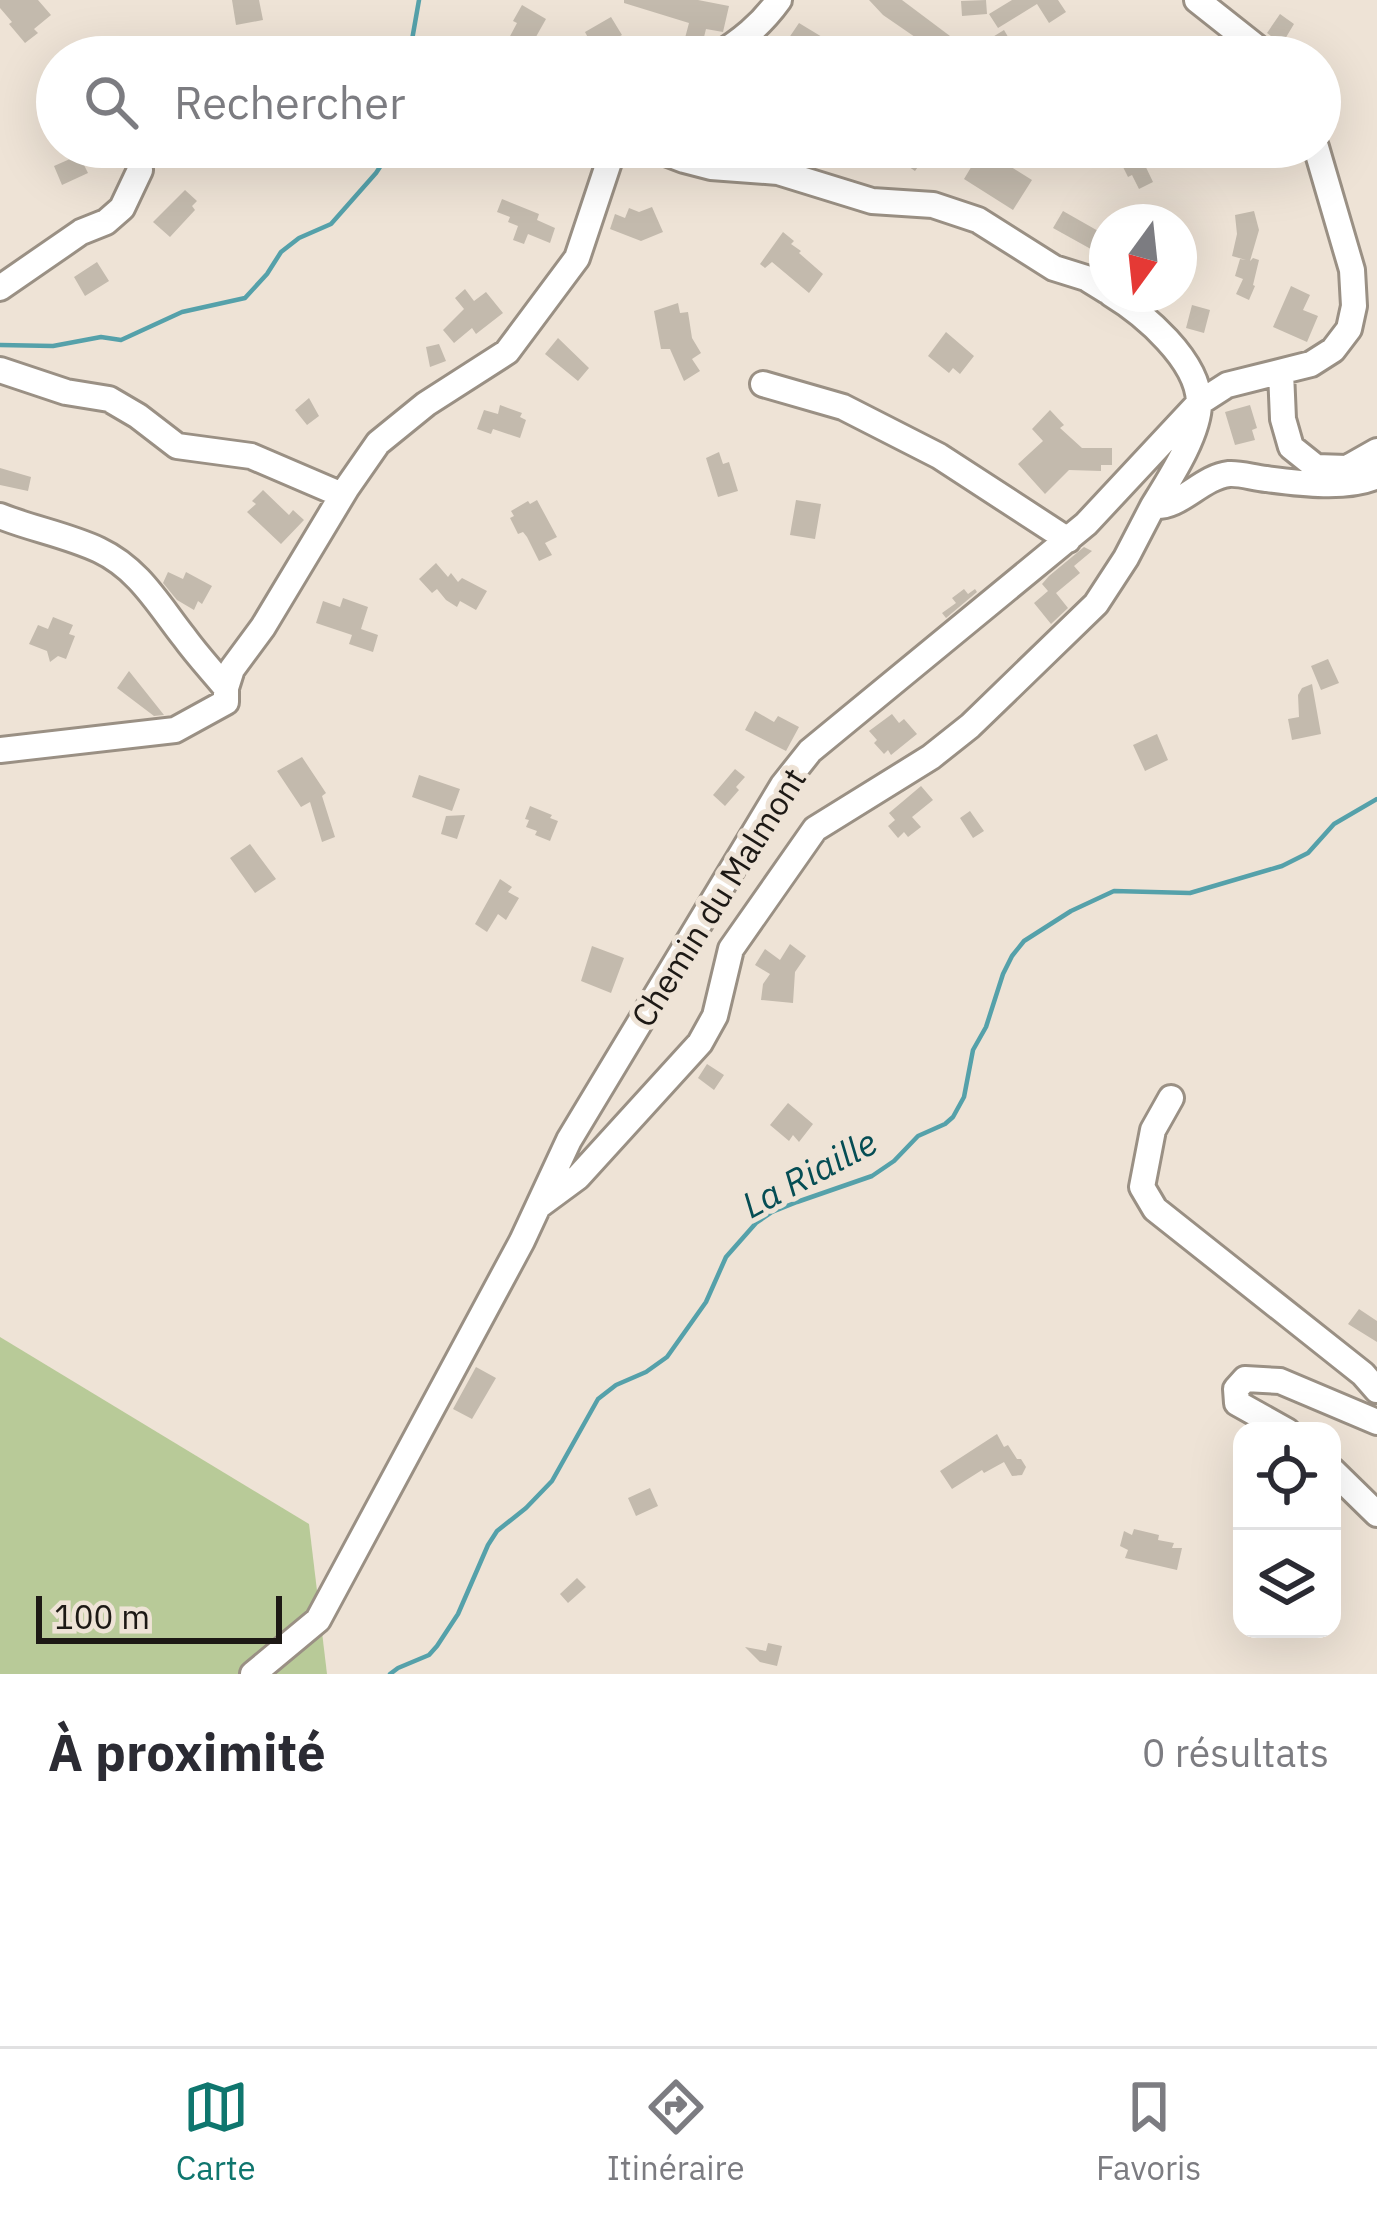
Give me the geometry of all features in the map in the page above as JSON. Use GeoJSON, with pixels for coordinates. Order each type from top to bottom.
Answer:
{"type":"FeatureCollection","features":[{"type":"Feature","properties":{"kind":"street"},"geometry":{"type":"LineString","coordinates":[[747,36],[779,0]]}},
{"type":"Feature","properties":{"kind":"street"},"geometry":{"type":"LineString","coordinates":[[1197,0],[1242,36]]}},
{"type":"Feature","properties":{"kind":"street"},"geometry":{"type":"LineString","coordinates":[[0,750],[175,730],[226,702],[232,669],[378,443],[426,404],[507,352],[577,258],[607,168]]}},
{"type":"Feature","properties":{"kind":"street"},"geometry":{"type":"LineString","coordinates":[[724,168],[778,172],[872,201],[933,205],[978,220],[1054,268],[1089,280]]}},
{"type":"Feature","properties":{"kind":"street","name":"Chemin du Malmont"},"geometry":{"type":"LineString","coordinates":[[253,1674],[318,1620],[396,1480],[569,1140],[796,768],[826,737],[1086,524],[1199,403],[1228,386],[1311,364],[1333,350],[1348,329],[1354,306],[1352,270],[1322,168]]}},
{"type":"Feature","properties":{"kind":"street"},"geometry":{"type":"LineString","coordinates":[[0,288],[81,232],[106,222],[122,208],[140,170]]}},
{"type":"Feature","properties":{"kind":"street"},"geometry":{"type":"LineString","coordinates":[[538,1207],[578,1178],[700,1043],[715,1016],[731,950],[815,830],[931,757],[987,710],[1096,604],[1186,450],[1199,403],[1189,367],[1139,312]]}},
{"type":"Feature","properties":{"kind":"street"},"geometry":{"type":"LineString","coordinates":[[0,370],[66,392],[109,399],[177,446],[251,456],[342,495]]}},
{"type":"Feature","properties":{"kind":"street"},"geometry":{"type":"LineString","coordinates":[[1281,372],[1283,419],[1291,447],[1316,467],[1347,468],[1377,452]]}},
{"type":"Feature","properties":{"kind":"street"},"geometry":{"type":"LineString","coordinates":[[763,384],[843,407],[939,456],[1068,540]]}},
{"type":"Feature","properties":{"kind":"street"},"geometry":{"type":"LineString","coordinates":[[1153,506],[1165,507],[1205,481],[1230,473],[1345,484],[1364,483],[1377,476]]}},
{"type":"Feature","properties":{"kind":"street"},"geometry":{"type":"LineString","coordinates":[[0,516],[73,539],[124,566],[141,580],[226,688]]}},
{"type":"Feature","properties":{"kind":"street"},"geometry":{"type":"LineString","coordinates":[[1171,1098],[1153,1130],[1142,1187],[1155,1209],[1377,1390]]}},
{"type":"Feature","properties":{"kind":"street"},"geometry":{"type":"LineString","coordinates":[[1271,1422],[1238,1403],[1236,1389],[1245,1379],[1280,1381],[1377,1423]]}},
{"type":"Feature","properties":{"kind":"street"},"geometry":{"type":"LineString","coordinates":[[1341,1479],[1377,1514]]}},
{"type":"Feature","properties":{"kind":"green space"},"geometry":{"type":"Polygon","coordinates":[[[0,1337],[309,1524],[327,1674],[0,1674],[0,1337]]]}},
{"type":"Feature","properties":{"kind":"building"},"geometry":{"type":"Polygon","coordinates":[[[0,0],[38,0],[51,15],[25,43],[9,24],[0,0]]]}},
{"type":"Feature","properties":{"kind":"building"},"geometry":{"type":"Polygon","coordinates":[[[232,0],[259,0],[263,20],[236,25],[232,0]]]}},
{"type":"Feature","properties":{"kind":"building"},"geometry":{"type":"Polygon","coordinates":[[[698,0],[729,6],[723,32],[706,29],[704,36],[686,36],[689,23],[624,3],[698,0]]]}},
{"type":"Feature","properties":{"kind":"building"},"geometry":{"type":"Polygon","coordinates":[[[869,0],[902,0],[950,36],[914,36],[869,0]]]}},
{"type":"Feature","properties":{"kind":"building"},"geometry":{"type":"Polygon","coordinates":[[[986,0],[987,14],[962,16],[961,1],[986,0]]]}},
{"type":"Feature","properties":{"kind":"building"},"geometry":{"type":"Polygon","coordinates":[[[1012,0],[1058,0],[1066,12],[1049,23],[1037,4],[998,28],[989,14],[1012,0]]]}},
{"type":"Feature","properties":{"kind":"building"},"geometry":{"type":"Polygon","coordinates":[[[522,5],[546,19],[536,36],[510,36],[517,23],[513,21],[522,5]]]}},
{"type":"Feature","properties":{"kind":"building"},"geometry":{"type":"Polygon","coordinates":[[[1280,14],[1294,24],[1287,36],[1267,33],[1280,14]]]}},
{"type":"Feature","properties":{"kind":"building"},"geometry":{"type":"Polygon","coordinates":[[[611,17],[622,35],[587,36],[585,32],[611,17]]]}},
{"type":"Feature","properties":{"kind":"building"},"geometry":{"type":"Polygon","coordinates":[[[799,23],[820,36],[790,36],[799,23]]]}},
{"type":"Feature","properties":{"kind":"building"},"geometry":{"type":"Polygon","coordinates":[[[55,168],[86,168],[88,173],[62,185],[55,168]]]}},
{"type":"Feature","properties":{"kind":"building"},"geometry":{"type":"Polygon","coordinates":[[[971,168],[1013,168],[1032,180],[1013,210],[964,179],[971,168]]]}},
{"type":"Feature","properties":{"kind":"building"},"geometry":{"type":"Polygon","coordinates":[[[1124,168],[1146,168],[1153,182],[1139,189],[1132,175],[1128,177],[1124,168]]]}},
{"type":"Feature","properties":{"kind":"building"},"geometry":{"type":"Polygon","coordinates":[[[185,190],[197,201],[192,206],[195,210],[170,237],[153,222],[185,190]]]}},
{"type":"Feature","properties":{"kind":"building"},"geometry":{"type":"Polygon","coordinates":[[[502,199],[539,214],[537,220],[555,228],[550,243],[528,234],[524,244],[513,240],[518,226],[497,212],[502,199]]]}},
{"type":"Feature","properties":{"kind":"building"},"geometry":{"type":"Polygon","coordinates":[[[652,207],[663,232],[641,241],[610,229],[615,214],[625,218],[629,208],[639,212],[652,207]]]}},
{"type":"Feature","properties":{"kind":"building"},"geometry":{"type":"Polygon","coordinates":[[[1063,211],[1089,226],[1089,248],[1053,228],[1063,211]]]}},
{"type":"Feature","properties":{"kind":"building"},"geometry":{"type":"Polygon","coordinates":[[[1254,211],[1259,230],[1250,261],[1259,260],[1249,300],[1236,294],[1243,279],[1235,276],[1240,259],[1246,260],[1232,256],[1235,215],[1254,211]]]}},
{"type":"Feature","properties":{"kind":"building"},"geometry":{"type":"Polygon","coordinates":[[[783,232],[823,274],[809,293],[772,262],[765,268],[760,264],[783,232]]]}},
{"type":"Feature","properties":{"kind":"building"},"geometry":{"type":"Polygon","coordinates":[[[97,262],[109,281],[85,296],[74,277],[97,262]]]}},
{"type":"Feature","properties":{"kind":"building"},"geometry":{"type":"Polygon","coordinates":[[[1291,286],[1310,295],[1303,310],[1318,316],[1307,342],[1273,327],[1291,286]]]}},
{"type":"Feature","properties":{"kind":"building"},"geometry":{"type":"Polygon","coordinates":[[[465,289],[474,301],[486,292],[503,313],[476,334],[472,328],[454,343],[443,330],[464,309],[455,298],[465,289]]]}},
{"type":"Feature","properties":{"kind":"building"},"geometry":{"type":"Polygon","coordinates":[[[678,303],[680,313],[688,312],[692,338],[701,353],[692,359],[700,371],[684,381],[670,349],[661,349],[654,311],[678,303]]]}},
{"type":"Feature","properties":{"kind":"building"},"geometry":{"type":"Polygon","coordinates":[[[1197,306],[1210,310],[1204,333],[1186,328],[1197,306]]]}},
{"type":"Feature","properties":{"kind":"building"},"geometry":{"type":"Polygon","coordinates":[[[946,332],[974,356],[960,374],[953,368],[949,373],[928,356],[946,332]]]}},
{"type":"Feature","properties":{"kind":"building"},"geometry":{"type":"Polygon","coordinates":[[[558,338],[589,368],[578,381],[545,354],[558,338]]]}},
{"type":"Feature","properties":{"kind":"building"},"geometry":{"type":"Polygon","coordinates":[[[439,344],[446,361],[430,367],[426,347],[439,344]]]}},
{"type":"Feature","properties":{"kind":"building"},"geometry":{"type":"Polygon","coordinates":[[[309,398],[319,416],[307,425],[295,410],[309,398]]]}},
{"type":"Feature","properties":{"kind":"building"},"geometry":{"type":"Polygon","coordinates":[[[500,405],[522,413],[520,417],[526,420],[520,438],[477,429],[484,410],[498,414],[500,405]]]}},
{"type":"Feature","properties":{"kind":"building"},"geometry":{"type":"Polygon","coordinates":[[[1250,405],[1257,428],[1252,430],[1255,440],[1235,445],[1225,412],[1250,405]]]}},
{"type":"Feature","properties":{"kind":"building"},"geometry":{"type":"Polygon","coordinates":[[[1050,410],[1064,425],[1060,428],[1082,448],[1112,448],[1112,465],[1101,465],[1101,471],[1069,470],[1045,494],[1018,464],[1043,441],[1032,429],[1050,410]]]}},
{"type":"Feature","properties":{"kind":"building"},"geometry":{"type":"Polygon","coordinates":[[[719,452],[723,464],[729,462],[738,491],[718,497],[706,458],[719,452]]]}},
{"type":"Feature","properties":{"kind":"building"},"geometry":{"type":"Polygon","coordinates":[[[0,468],[31,477],[28,491],[0,485],[0,468]]]}},
{"type":"Feature","properties":{"kind":"building"},"geometry":{"type":"Polygon","coordinates":[[[263,490],[289,515],[293,510],[304,520],[281,544],[247,512],[263,490]]]}},
{"type":"Feature","properties":{"kind":"building"},"geometry":{"type":"Polygon","coordinates":[[[537,500],[557,537],[545,543],[552,555],[539,561],[510,518],[514,516],[511,511],[537,500]]]}},
{"type":"Feature","properties":{"kind":"building"},"geometry":{"type":"Polygon","coordinates":[[[796,500],[821,504],[815,539],[790,535],[796,500]]]}},
{"type":"Feature","properties":{"kind":"building"},"geometry":{"type":"Polygon","coordinates":[[[1084,547],[1092,551],[1074,566],[1080,573],[1056,593],[1068,608],[1051,624],[1034,603],[1048,591],[1042,584],[1084,547]]]}},
{"type":"Feature","properties":{"kind":"building"},"geometry":{"type":"Polygon","coordinates":[[[436,563],[448,577],[451,573],[458,582],[462,578],[487,591],[476,610],[460,601],[457,607],[419,579],[436,563]]]}},
{"type":"Feature","properties":{"kind":"building"},"geometry":{"type":"Polygon","coordinates":[[[168,572],[183,579],[186,572],[212,586],[202,604],[198,601],[194,610],[177,600],[163,583],[168,572]]]}},
{"type":"Feature","properties":{"kind":"building"},"geometry":{"type":"Polygon","coordinates":[[[964,589],[968,594],[977,592],[946,618],[942,613],[964,589]]]}},
{"type":"Feature","properties":{"kind":"building"},"geometry":{"type":"Polygon","coordinates":[[[343,598],[368,607],[361,629],[378,635],[373,652],[349,644],[352,635],[316,623],[323,601],[340,607],[343,598]]]}},
{"type":"Feature","properties":{"kind":"building"},"geometry":{"type":"Polygon","coordinates":[[[53,617],[73,625],[69,634],[75,636],[66,659],[58,656],[50,662],[47,651],[29,644],[38,625],[48,629],[53,617]]]}},
{"type":"Feature","properties":{"kind":"building"},"geometry":{"type":"Polygon","coordinates":[[[1328,659],[1339,683],[1321,690],[1311,666],[1328,659]]]}},
{"type":"Feature","properties":{"kind":"building"},"geometry":{"type":"Polygon","coordinates":[[[129,671],[164,715],[154,716],[117,688],[129,671]]]}},
{"type":"Feature","properties":{"kind":"building"},"geometry":{"type":"Polygon","coordinates":[[[1312,684],[1321,734],[1292,740],[1288,719],[1299,717],[1298,695],[1312,684]]]}},
{"type":"Feature","properties":{"kind":"building"},"geometry":{"type":"Polygon","coordinates":[[[755,711],[774,722],[778,716],[799,727],[786,751],[745,730],[755,711]]]}},
{"type":"Feature","properties":{"kind":"building"},"geometry":{"type":"Polygon","coordinates":[[[892,714],[917,734],[891,755],[888,750],[884,754],[869,731],[892,714]]]}},
{"type":"Feature","properties":{"kind":"building"},"geometry":{"type":"Polygon","coordinates":[[[1157,734],[1168,760],[1145,771],[1133,745],[1157,734]]]}},
{"type":"Feature","properties":{"kind":"building"},"geometry":{"type":"Polygon","coordinates":[[[302,757],[326,793],[322,796],[335,837],[322,842],[310,802],[301,807],[277,771],[302,757]]]}},
{"type":"Feature","properties":{"kind":"building"},"geometry":{"type":"Polygon","coordinates":[[[735,769],[745,777],[725,806],[713,795],[735,769]]]}},
{"type":"Feature","properties":{"kind":"building"},"geometry":{"type":"Polygon","coordinates":[[[419,775],[460,789],[452,811],[412,797],[419,775]]]}},
{"type":"Feature","properties":{"kind":"building"},"geometry":{"type":"Polygon","coordinates":[[[921,786],[933,800],[912,817],[921,827],[898,838],[888,826],[895,820],[889,813],[921,786]]]}},
{"type":"Feature","properties":{"kind":"building"},"geometry":{"type":"Polygon","coordinates":[[[530,806],[558,821],[550,841],[526,827],[530,806]]]}},
{"type":"Feature","properties":{"kind":"building"},"geometry":{"type":"Polygon","coordinates":[[[970,811],[984,831],[973,838],[960,818],[970,811]]]}},
{"type":"Feature","properties":{"kind":"building"},"geometry":{"type":"Polygon","coordinates":[[[465,815],[457,839],[441,834],[446,816],[465,815]]]}},
{"type":"Feature","properties":{"kind":"building"},"geometry":{"type":"Polygon","coordinates":[[[250,844],[276,879],[255,893],[230,858],[250,844]]]}},
{"type":"Feature","properties":{"kind":"building"},"geometry":{"type":"Polygon","coordinates":[[[500,879],[519,898],[506,920],[498,914],[487,932],[475,924],[500,879]]]}},
{"type":"Feature","properties":{"kind":"building"},"geometry":{"type":"Polygon","coordinates":[[[790,944],[806,956],[795,972],[793,1003],[761,1000],[770,974],[755,965],[765,949],[780,960],[790,944]]]}},
{"type":"Feature","properties":{"kind":"building"},"geometry":{"type":"Polygon","coordinates":[[[592,946],[624,958],[611,993],[581,981],[592,946]]]}},
{"type":"Feature","properties":{"kind":"building"},"geometry":{"type":"Polygon","coordinates":[[[707,1064],[724,1075],[714,1090],[698,1078],[707,1064]]]}},
{"type":"Feature","properties":{"kind":"building"},"geometry":{"type":"Polygon","coordinates":[[[788,1103],[813,1124],[799,1142],[793,1135],[789,1141],[770,1125],[788,1103]]]}},
{"type":"Feature","properties":{"kind":"building"},"geometry":{"type":"Polygon","coordinates":[[[1359,1309],[1377,1321],[1377,1342],[1348,1324],[1359,1309]]]}},
{"type":"Feature","properties":{"kind":"building"},"geometry":{"type":"Polygon","coordinates":[[[476,1367],[496,1378],[472,1419],[453,1409],[476,1367]]]}},
{"type":"Feature","properties":{"kind":"building"},"geometry":{"type":"Polygon","coordinates":[[[997,1434],[1026,1467],[1022,1475],[1012,1476],[1004,1462],[952,1489],[940,1471],[997,1434]]]}},
{"type":"Feature","properties":{"kind":"building"},"geometry":{"type":"Polygon","coordinates":[[[650,1488],[658,1506],[636,1516],[628,1498],[650,1488]]]}},
{"type":"Feature","properties":{"kind":"building"},"geometry":{"type":"Polygon","coordinates":[[[1134,1529],[1159,1535],[1158,1540],[1174,1543],[1172,1548],[1182,1548],[1177,1570],[1125,1558],[1128,1550],[1120,1546],[1124,1531],[1132,1535],[1134,1529]]]}},
{"type":"Feature","properties":{"kind":"building"},"geometry":{"type":"Polygon","coordinates":[[[577,1578],[586,1587],[568,1603],[560,1594],[577,1578]]]}},
{"type":"Feature","properties":{"kind":"building"},"geometry":{"type":"Polygon","coordinates":[[[768,1643],[782,1646],[777,1666],[760,1662],[745,1647],[766,1651],[768,1643]]]}},
{"type":"Feature","properties":{"kind":"waterway"},"geometry":{"type":"LineString","coordinates":[[413,36],[419,0]]}},
{"type":"Feature","properties":{"kind":"waterway"},"geometry":{"type":"LineString","coordinates":[[0,345],[53,346],[101,337],[121,340],[182,312],[245,298],[281,252],[331,224],[379,168]]}},
{"type":"Feature","properties":{"kind":"waterway","name":"La Riaille"},"geometry":{"type":"LineString","coordinates":[[390,1674],[429,1655],[437,1646],[458,1614],[497,1531],[552,1481],[598,1399],[667,1357],[706,1302],[726,1257],[756,1223],[772,1212],[872,1176],[918,1136],[953,1117],[964,1097],[973,1050],[986,1027],[1003,974],[1024,941],[1114,891],[1190,893],[1282,866],[1308,853],[1334,824],[1377,799]]}}]}
